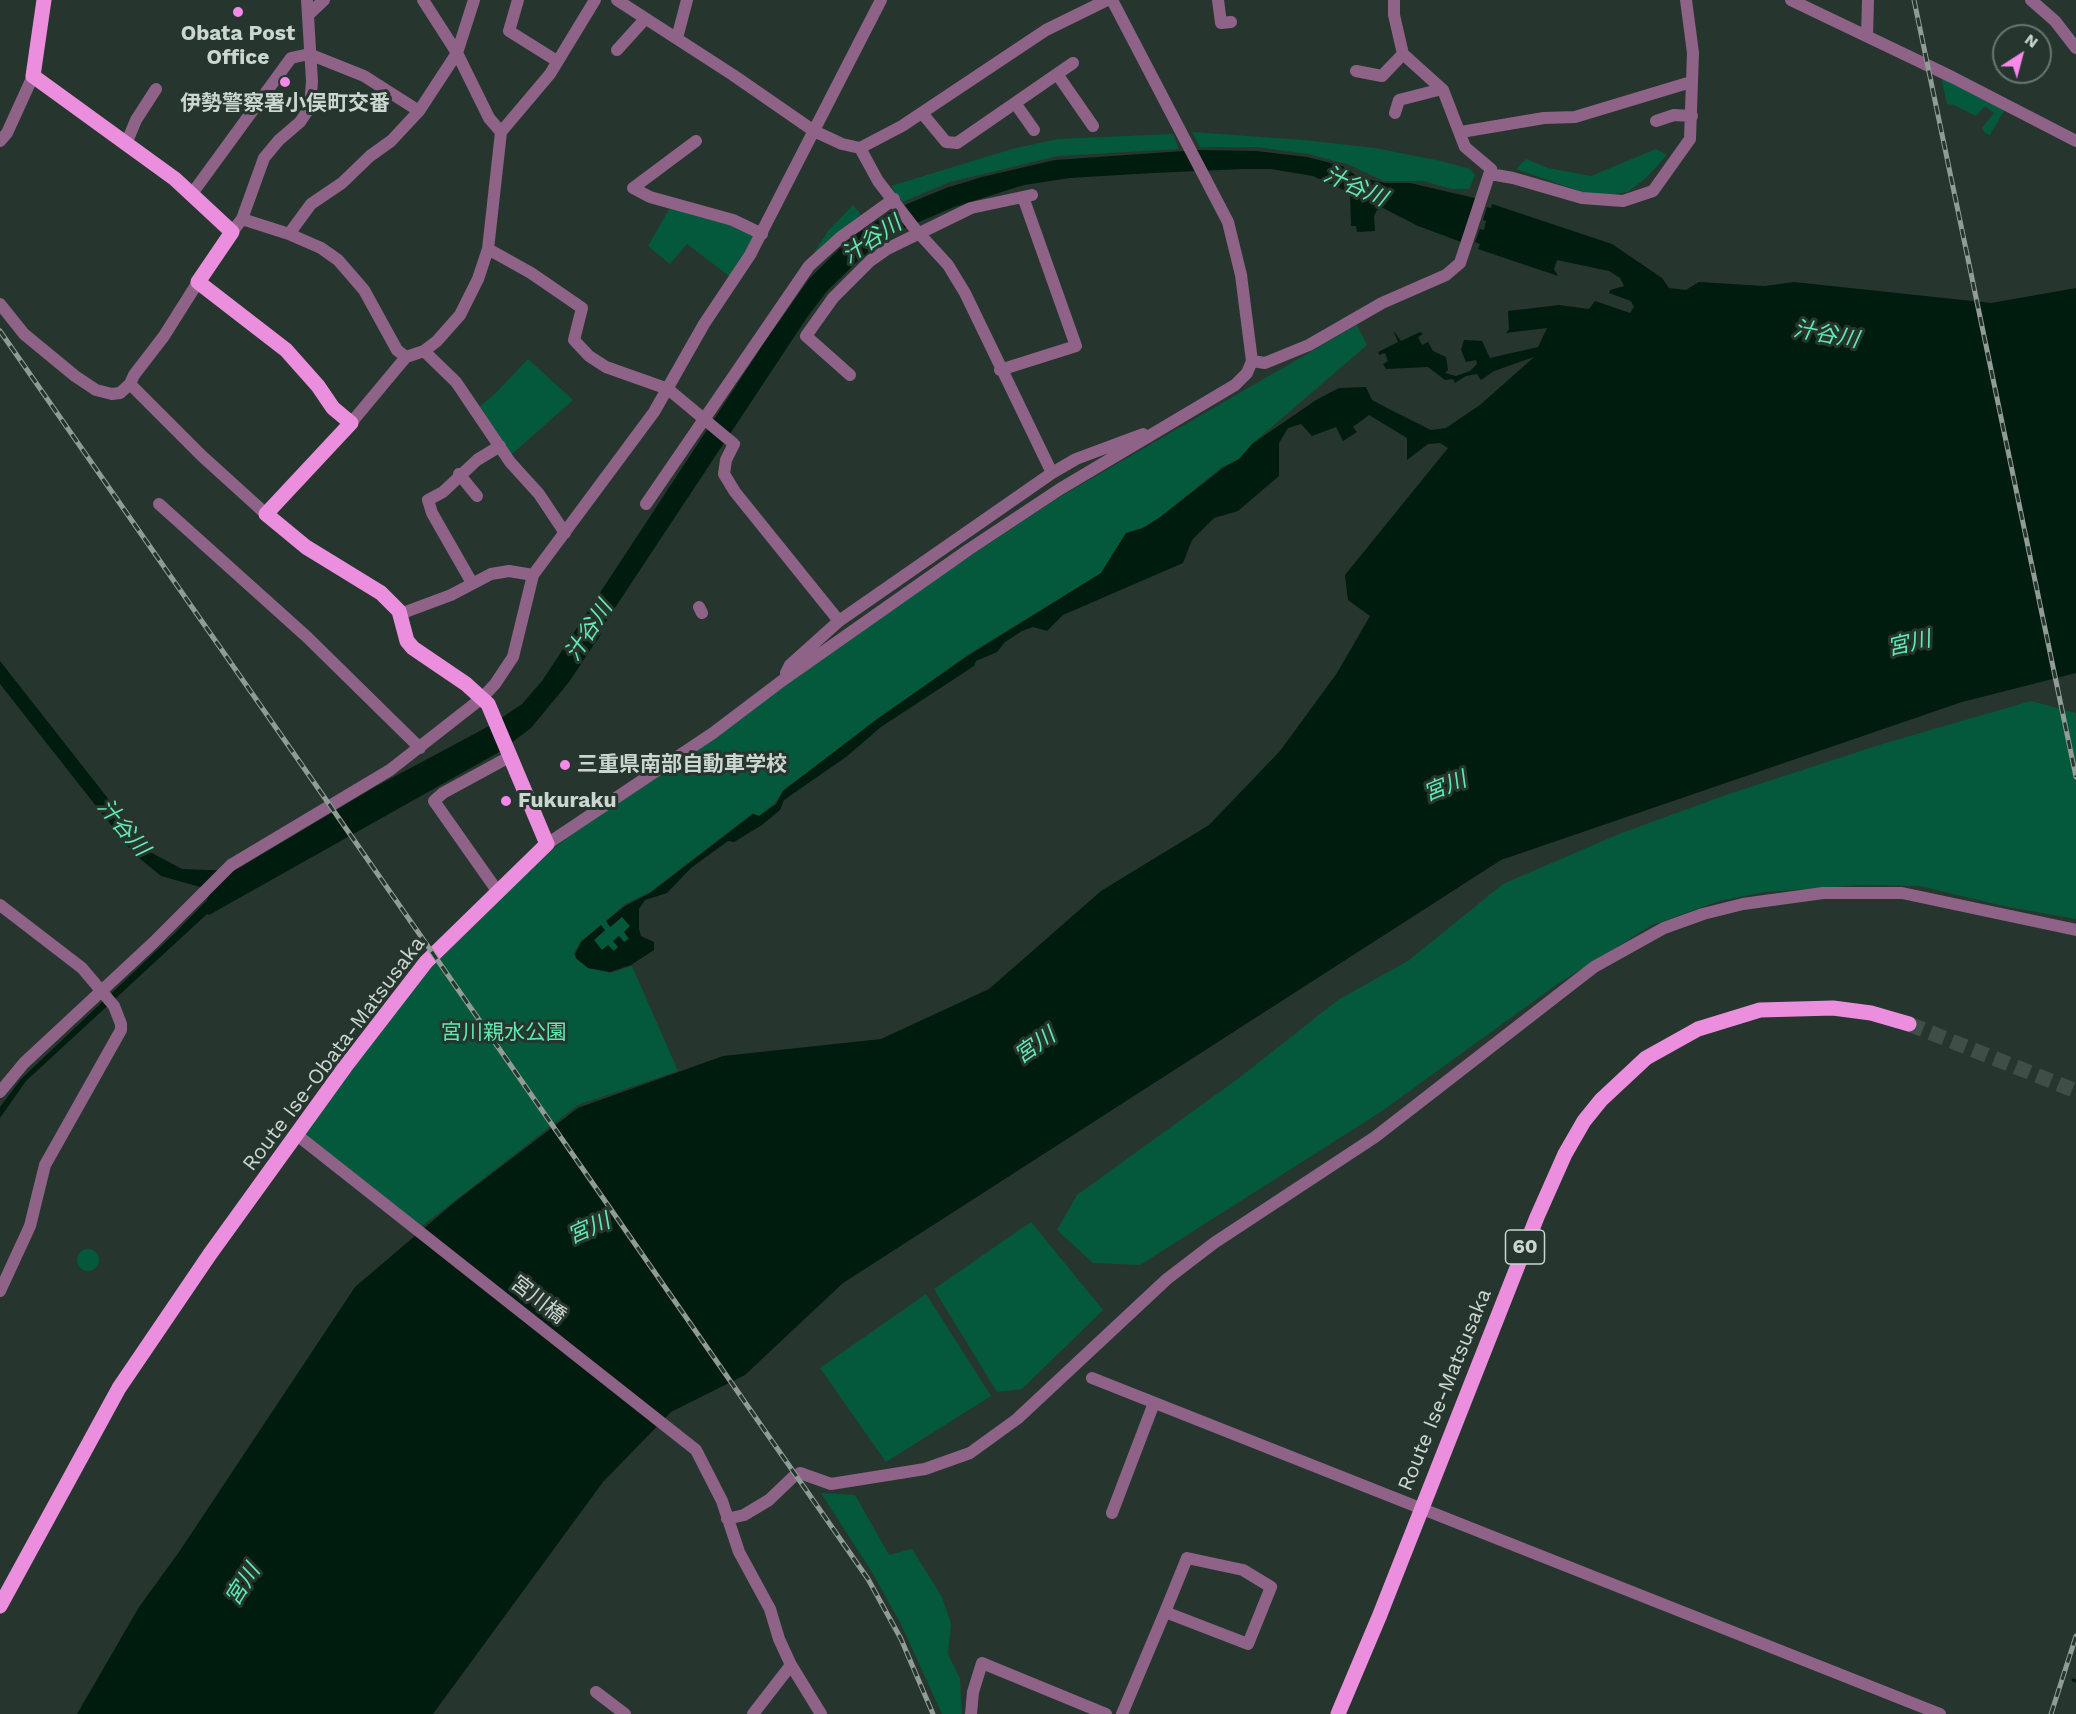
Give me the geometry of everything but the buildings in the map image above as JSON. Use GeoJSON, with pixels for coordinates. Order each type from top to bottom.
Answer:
{"type":"FeatureCollection","features":[{"type":"Feature","properties":{"kind":"main road"},"geometry":{"type":"LineString","coordinates":[[44,0],[33,76],[175,179],[232,232],[198,282],[286,350],[318,386],[333,408],[351,423],[266,514],[306,547],[381,593],[400,614],[407,641],[413,648],[482,698],[494,715],[547,844]]}},
{"type":"Feature","properties":{"kind":"main road","name":"Route Ise-Obata-Matsusaka"},"geometry":{"type":"LineString","coordinates":[[0,1606],[119,1388],[210,1254],[426,962],[547,844]]}},
{"type":"Feature","properties":{"kind":"main road","name":"Route Ise-Matsusaka"},"geometry":{"type":"LineString","coordinates":[[1338,1714],[1537,1216],[1565,1154],[1584,1120],[1621,1080],[1646,1058],[1698,1029],[1760,1010],[1833,1008],[1871,1013],[1909,1024]]}},
{"type":"Feature","properties":{"kind":"street"},"geometry":{"type":"LineString","coordinates":[[232,232],[243,219],[264,158],[279,140],[300,122],[310,107],[312,81],[307,0]]}},
{"type":"Feature","properties":{"kind":"street"},"geometry":{"type":"LineString","coordinates":[[308,15],[324,0]]}},
{"type":"Feature","properties":{"kind":"street"},"geometry":{"type":"LineString","coordinates":[[423,0],[457,53],[489,118],[501,132]]}},
{"type":"Feature","properties":{"kind":"street"},"geometry":{"type":"LineString","coordinates":[[289,234],[311,204],[342,183],[370,156],[391,141],[418,111],[457,53],[474,0]]}},
{"type":"Feature","properties":{"kind":"street"},"geometry":{"type":"LineString","coordinates":[[518,0],[509,31],[557,60]]}},
{"type":"Feature","properties":{"kind":"street"},"geometry":{"type":"LineString","coordinates":[[351,423],[405,357],[424,351],[456,321],[477,279],[488,249],[501,132],[550,74],[595,0]]}},
{"type":"Feature","properties":{"kind":"street"},"geometry":{"type":"LineString","coordinates":[[617,0],[814,131],[842,144],[860,148],[902,126],[1046,30],[1107,0]]}},
{"type":"Feature","properties":{"kind":"street"},"geometry":{"type":"LineString","coordinates":[[677,38],[687,0]]}},
{"type":"Feature","properties":{"kind":"street"},"geometry":{"type":"LineString","coordinates":[[547,844],[713,733],[783,680],[1051,495],[1235,385],[1247,373],[1252,361],[1239,260],[1228,222],[1112,0]]}},
{"type":"Feature","properties":{"kind":"street"},"geometry":{"type":"LineString","coordinates":[[1218,0],[1221,23],[1231,22]]}},
{"type":"Feature","properties":{"kind":"street"},"geometry":{"type":"LineString","coordinates":[[1252,361],[1265,363],[1309,345],[1382,303],[1446,275],[1460,263],[1490,174],[1489,165],[1465,147],[1448,98],[1442,89],[1403,54],[1394,15],[1394,0]]}},
{"type":"Feature","properties":{"kind":"street"},"geometry":{"type":"LineString","coordinates":[[1490,174],[1514,178],[1582,198],[1623,201],[1653,191],[1662,183],[1687,147],[1692,116],[1693,53],[1686,0]]}},
{"type":"Feature","properties":{"kind":"street"},"geometry":{"type":"LineString","coordinates":[[1791,0],[2076,141]]}},
{"type":"Feature","properties":{"kind":"street"},"geometry":{"type":"LineString","coordinates":[[1867,36],[1868,0]]}},
{"type":"Feature","properties":{"kind":"street"},"geometry":{"type":"LineString","coordinates":[[2031,0],[2055,21],[2076,48]]}},
{"type":"Feature","properties":{"kind":"street"},"geometry":{"type":"LineString","coordinates":[[0,1092],[24,1063],[153,943],[231,865],[390,770],[482,698],[513,657],[533,575],[566,533],[668,389],[704,324],[762,234],[784,184],[814,131],[878,1]]}},
{"type":"Feature","properties":{"kind":"street"},"geometry":{"type":"LineString","coordinates":[[617,50],[645,19]]}},
{"type":"Feature","properties":{"kind":"street"},"geometry":{"type":"LineString","coordinates":[[191,195],[291,58],[309,54],[364,76],[418,111]]}},
{"type":"Feature","properties":{"kind":"street"},"geometry":{"type":"LineString","coordinates":[[1356,71],[1382,76],[1403,54]]}},
{"type":"Feature","properties":{"kind":"street"},"geometry":{"type":"LineString","coordinates":[[922,113],[951,145],[1073,63]]}},
{"type":"Feature","properties":{"kind":"street"},"geometry":{"type":"LineString","coordinates":[[1057,75],[1093,126]]}},
{"type":"Feature","properties":{"kind":"street"},"geometry":{"type":"LineString","coordinates":[[0,141],[7,133],[33,76]]}},
{"type":"Feature","properties":{"kind":"street"},"geometry":{"type":"LineString","coordinates":[[1461,132],[1544,118],[1575,117],[1691,82]]}},
{"type":"Feature","properties":{"kind":"street"},"geometry":{"type":"LineString","coordinates":[[126,144],[136,120],[156,89]]}},
{"type":"Feature","properties":{"kind":"street"},"geometry":{"type":"LineString","coordinates":[[1395,113],[1399,100],[1442,89]]}},
{"type":"Feature","properties":{"kind":"street"},"geometry":{"type":"LineString","coordinates":[[1015,103],[1034,130]]}},
{"type":"Feature","properties":{"kind":"street"},"geometry":{"type":"LineString","coordinates":[[1656,121],[1674,115],[1692,116]]}},
{"type":"Feature","properties":{"kind":"street"},"geometry":{"type":"LineString","coordinates":[[696,141],[633,188],[650,197],[733,220],[762,234]]}},
{"type":"Feature","properties":{"kind":"street"},"geometry":{"type":"LineString","coordinates":[[860,148],[878,181],[896,201],[916,230],[948,265],[965,293],[1000,370],[1052,473]]}},
{"type":"Feature","properties":{"kind":"street"},"geometry":{"type":"LineString","coordinates":[[850,375],[806,336],[833,298],[870,261],[916,230],[971,208],[1028,196],[1076,346],[1000,370]]}},
{"type":"Feature","properties":{"kind":"street"},"geometry":{"type":"LineString","coordinates":[[646,504],[809,266],[841,237],[896,201]]}},
{"type":"Feature","properties":{"kind":"street"},"geometry":{"type":"LineString","coordinates":[[243,219],[289,234],[321,248],[348,270],[364,290],[397,350],[405,357]]}},
{"type":"Feature","properties":{"kind":"street"},"geometry":{"type":"LineString","coordinates":[[488,249],[531,273],[582,308],[574,340],[589,356],[606,367],[668,389],[734,444],[726,460],[724,474],[735,492],[839,621]]}},
{"type":"Feature","properties":{"kind":"street"},"geometry":{"type":"LineString","coordinates":[[0,304],[24,334],[89,386],[112,394],[120,393],[130,384],[198,282]]}},
{"type":"Feature","properties":{"kind":"street"},"geometry":{"type":"LineString","coordinates":[[424,351],[456,382],[510,462],[539,494],[566,533]]}},
{"type":"Feature","properties":{"kind":"street"},"geometry":{"type":"LineString","coordinates":[[130,384],[202,456],[266,514]]}},
{"type":"Feature","properties":{"kind":"street"},"geometry":{"type":"LineString","coordinates":[[783,680],[790,665],[839,621],[1052,473],[1076,459],[1106,447],[1144,433],[1156,433]]}},
{"type":"Feature","properties":{"kind":"street"},"geometry":{"type":"LineString","coordinates":[[472,583],[432,513],[428,500],[442,492],[459,474],[500,446]]}},
{"type":"Feature","properties":{"kind":"street"},"geometry":{"type":"LineString","coordinates":[[459,474],[477,496]]}},
{"type":"Feature","properties":{"kind":"street"},"geometry":{"type":"LineString","coordinates":[[159,504],[307,637],[420,748]]}},
{"type":"Feature","properties":{"kind":"street"},"geometry":{"type":"LineString","coordinates":[[400,614],[452,596],[491,574],[509,570],[533,575]]}},
{"type":"Feature","properties":{"kind":"street"},"geometry":{"type":"LineString","coordinates":[[498,892],[434,801],[443,793],[511,754]]}},
{"type":"Feature","properties":{"kind":"street"},"geometry":{"type":"LineString","coordinates":[[727,1519],[744,1515],[769,1500],[796,1475],[831,1484],[925,1469],[970,1453],[1017,1419],[1167,1279],[1214,1243],[1375,1137],[1594,967],[1664,928],[1743,903],[1823,893],[1902,893],[2076,930]]}},
{"type":"Feature","properties":{"kind":"street"},"geometry":{"type":"LineString","coordinates":[[0,905],[82,969],[114,1006],[121,1030],[45,1165],[30,1226],[0,1291]]}},
{"type":"Feature","properties":{"kind":"street","name":"宮川橋"},"geometry":{"type":"LineString","coordinates":[[297,1136],[696,1450],[722,1501],[742,1560],[770,1609],[779,1640],[791,1665],[821,1714]]}},
{"type":"Feature","properties":{"kind":"street"},"geometry":{"type":"LineString","coordinates":[[1092,1378],[1940,1714]]}},
{"type":"Feature","properties":{"kind":"street"},"geometry":{"type":"LineString","coordinates":[[1112,1513],[1154,1403]]}},
{"type":"Feature","properties":{"kind":"street"},"geometry":{"type":"LineString","coordinates":[[1122,1714],[1187,1558],[1243,1570],[1271,1587],[1248,1644],[1165,1612]]}},
{"type":"Feature","properties":{"kind":"street"},"geometry":{"type":"LineString","coordinates":[[970,1714],[973,1692],[982,1663],[1106,1714]]}},
{"type":"Feature","properties":{"kind":"street"},"geometry":{"type":"LineString","coordinates":[[753,1714],[791,1665]]}},
{"type":"Feature","properties":{"kind":"street"},"geometry":{"type":"LineString","coordinates":[[596,1692],[625,1714]]}},
{"type":"Feature","properties":{"kind":"green space"},"geometry":{"type":"Polygon","coordinates":[[[1941,77],[2005,109],[1990,135],[1982,128],[1994,113],[1985,106],[1976,116],[1947,104],[1941,77]]]}},
{"type":"Feature","properties":{"kind":"green space"},"geometry":{"type":"Polygon","coordinates":[[[1192,132],[1375,148],[1441,161],[1470,169],[1475,175],[1469,189],[1452,189],[1423,181],[1384,181],[1347,164],[1308,154],[1257,147],[1200,147],[1192,132]]]}},
{"type":"Feature","properties":{"kind":"green space"},"geometry":{"type":"Polygon","coordinates":[[[1173,134],[1179,149],[1058,156],[950,182],[902,202],[891,186],[1012,149],[1058,139],[1173,134]]]}},
{"type":"Feature","properties":{"kind":"green space"},"geometry":{"type":"Polygon","coordinates":[[[1656,149],[1667,155],[1646,178],[1628,192],[1608,195],[1585,193],[1516,169],[1526,159],[1548,168],[1591,176],[1656,149]]]}},
{"type":"Feature","properties":{"kind":"green space"},"geometry":{"type":"Polygon","coordinates":[[[853,205],[862,216],[812,256],[828,231],[853,205]]]}},
{"type":"Feature","properties":{"kind":"green space"},"geometry":{"type":"Polygon","coordinates":[[[671,206],[762,234],[733,279],[687,244],[670,264],[648,246],[671,206]]]}},
{"type":"Feature","properties":{"kind":"green space","name":"宮川親水公園"},"geometry":{"type":"Polygon","coordinates":[[[1357,325],[1367,345],[1252,444],[1239,459],[1222,467],[1159,518],[1142,528],[1126,533],[1101,573],[967,655],[783,790],[775,803],[759,816],[753,813],[650,892],[625,904],[606,921],[611,927],[622,917],[630,926],[624,932],[629,938],[624,942],[619,936],[613,941],[618,947],[613,951],[608,945],[602,950],[594,940],[605,931],[601,925],[581,941],[574,953],[576,959],[588,968],[611,973],[632,966],[678,1071],[578,1105],[422,1226],[298,1133],[434,953],[498,892],[571,835],[783,680],[1058,498],[1357,325]]]}},
{"type":"Feature","properties":{"kind":"green space"},"geometry":{"type":"Polygon","coordinates":[[[528,359],[573,400],[512,454],[478,408],[497,392],[528,359]]]}},
{"type":"Feature","properties":{"kind":"green space"},"geometry":{"type":"Polygon","coordinates":[[[2031,701],[2076,713],[2076,919],[2003,906],[1920,886],[1862,885],[1765,892],[1719,901],[1650,926],[1556,985],[1382,1111],[1140,1265],[1093,1263],[1057,1230],[1077,1195],[1239,1078],[1338,1000],[1408,961],[1503,884],[1619,834],[1726,795],[1879,745],[2031,701]]]}},
{"type":"Feature","properties":{"kind":"green space"},"geometry":{"type":"Polygon","coordinates":[[[1031,1222],[1103,1310],[1022,1389],[997,1392],[934,1289],[1031,1222]]]}},
{"type":"Feature","properties":{"kind":"green space"},"geometry":{"type":"Polygon","coordinates":[[[88,1249],[98,1256],[99,1260],[92,1270],[88,1271],[78,1264],[77,1260],[84,1250],[88,1249]]]}},
{"type":"Feature","properties":{"kind":"green space"},"geometry":{"type":"Polygon","coordinates":[[[926,1294],[991,1396],[886,1462],[820,1368],[926,1294]]]}},
{"type":"Feature","properties":{"kind":"green space"},"geometry":{"type":"Polygon","coordinates":[[[821,1493],[855,1495],[889,1555],[912,1549],[942,1597],[951,1624],[948,1654],[960,1679],[962,1714],[942,1714],[901,1624],[872,1572],[821,1493]]]}},
{"type":"Feature","properties":{"kind":"water","name":"汁谷川"},"geometry":{"type":"Polygon","coordinates":[[[1198,150],[1256,151],[1307,157],[1343,166],[1358,177],[1385,183],[1410,183],[1479,199],[1464,243],[1418,226],[1383,208],[1377,210],[1374,216],[1375,231],[1357,232],[1356,226],[1351,226],[1350,193],[1313,176],[1271,169],[1153,173],[1070,178],[1024,185],[954,207],[893,233],[861,258],[827,291],[808,316],[599,632],[601,634],[569,682],[531,728],[501,751],[209,915],[207,914],[26,1081],[0,1118],[0,1107],[21,1079],[174,934],[207,900],[211,890],[161,876],[133,853],[0,684],[0,661],[150,852],[182,869],[234,871],[375,787],[491,725],[522,704],[542,681],[766,340],[809,279],[850,238],[895,209],[946,188],[982,177],[1055,160],[1198,150]]]}},
{"type":"Feature","properties":{"kind":"water"},"geometry":{"type":"Polygon","coordinates":[[[1492,204],[1612,244],[1662,278],[1669,288],[1686,290],[1699,282],[1765,286],[1794,282],[1991,303],[2076,288],[2076,673],[1962,702],[1501,860],[843,1283],[745,1375],[671,1412],[603,1482],[433,1714],[77,1714],[139,1607],[179,1552],[355,1287],[456,1201],[578,1108],[723,1056],[881,1039],[989,989],[1101,891],[1209,825],[1280,751],[1337,673],[1370,616],[1348,600],[1345,575],[1448,448],[1440,443],[1428,444],[1407,460],[1407,438],[1369,415],[1353,427],[1357,432],[1343,441],[1336,427],[1312,436],[1301,424],[1288,428],[1279,443],[1279,476],[1238,511],[1214,518],[1192,540],[1183,563],[1063,615],[1047,631],[1033,627],[1022,631],[1005,642],[997,652],[976,661],[974,666],[881,727],[846,757],[784,800],[780,810],[762,825],[734,842],[728,841],[691,868],[667,893],[645,900],[639,909],[639,929],[641,936],[654,942],[654,950],[631,965],[610,972],[588,968],[576,958],[575,954],[581,942],[601,925],[605,930],[594,940],[602,950],[608,945],[614,951],[618,947],[613,941],[619,936],[624,942],[629,939],[624,932],[630,926],[622,917],[610,927],[606,921],[625,906],[650,893],[753,814],[759,816],[776,804],[783,791],[877,719],[966,657],[1101,573],[1126,533],[1143,528],[1159,518],[1223,468],[1239,459],[1252,444],[1316,400],[1339,388],[1366,387],[1372,400],[1389,409],[1431,430],[1446,428],[1480,405],[1534,357],[1494,371],[1481,380],[1477,374],[1466,376],[1455,383],[1453,379],[1445,380],[1428,367],[1386,369],[1383,364],[1388,361],[1385,353],[1379,355],[1378,352],[1398,342],[1393,330],[1401,341],[1420,332],[1423,334],[1418,337],[1422,345],[1428,342],[1433,351],[1446,357],[1448,370],[1445,373],[1456,376],[1470,371],[1477,364],[1476,360],[1466,362],[1461,350],[1464,340],[1482,341],[1490,358],[1538,347],[1547,328],[1506,333],[1509,329],[1508,311],[1559,305],[1589,309],[1595,301],[1630,313],[1634,307],[1631,301],[1609,293],[1610,290],[1624,286],[1620,278],[1609,271],[1557,260],[1554,269],[1558,276],[1478,249],[1480,244],[1475,242],[1480,229],[1484,230],[1486,221],[1483,220],[1487,207],[1491,208],[1492,204]]]}},
{"type":"Feature","properties":{"kind":"tunnel"},"geometry":{"type":"LineString","coordinates":[[1909,1024],[2076,1091]]}},
{"type":"Feature","properties":{"kind":"railway"},"geometry":{"type":"LineString","coordinates":[[1914,0],[2076,777]]}},
{"type":"Feature","properties":{"kind":"railway"},"geometry":{"type":"LineString","coordinates":[[0,331],[868,1579],[901,1639],[933,1714]]}},
{"type":"Feature","properties":{"kind":"railway"},"geometry":{"type":"LineString","coordinates":[[2051,1714],[2076,1636]]}},
{"type":"Feature","properties":{"kind":"place","name":"Obata Post Office"},"geometry":{"type":"Point","coordinates":[238,12]}},
{"type":"Feature","properties":{"kind":"place","name":"伊勢警察署小俣町交番"},"geometry":{"type":"Point","coordinates":[285,82]}},
{"type":"Feature","properties":{"kind":"place","name":"三重県南部自動車学校"},"geometry":{"type":"Point","coordinates":[565,765]}},
{"type":"Feature","properties":{"kind":"place","name":"Fukuraku"},"geometry":{"type":"Point","coordinates":[506,801]}},
{"type":"Feature","properties":{"kind":"water label","name":"宮川"},"geometry":{"type":"Point","coordinates":[1909,644]}},
{"type":"Feature","properties":{"kind":"water label","name":"宮川"},"geometry":{"type":"Point","coordinates":[1445,787]}},
{"type":"Feature","properties":{"kind":"water label","name":"宮川"},"geometry":{"type":"Point","coordinates":[1035,1046]}},
{"type":"Feature","properties":{"kind":"water label","name":"宮川"},"geometry":{"type":"Point","coordinates":[589,1229]}},
{"type":"Feature","properties":{"kind":"water label","name":"宮川"},"geometry":{"type":"Point","coordinates":[243,1585]}}]}
